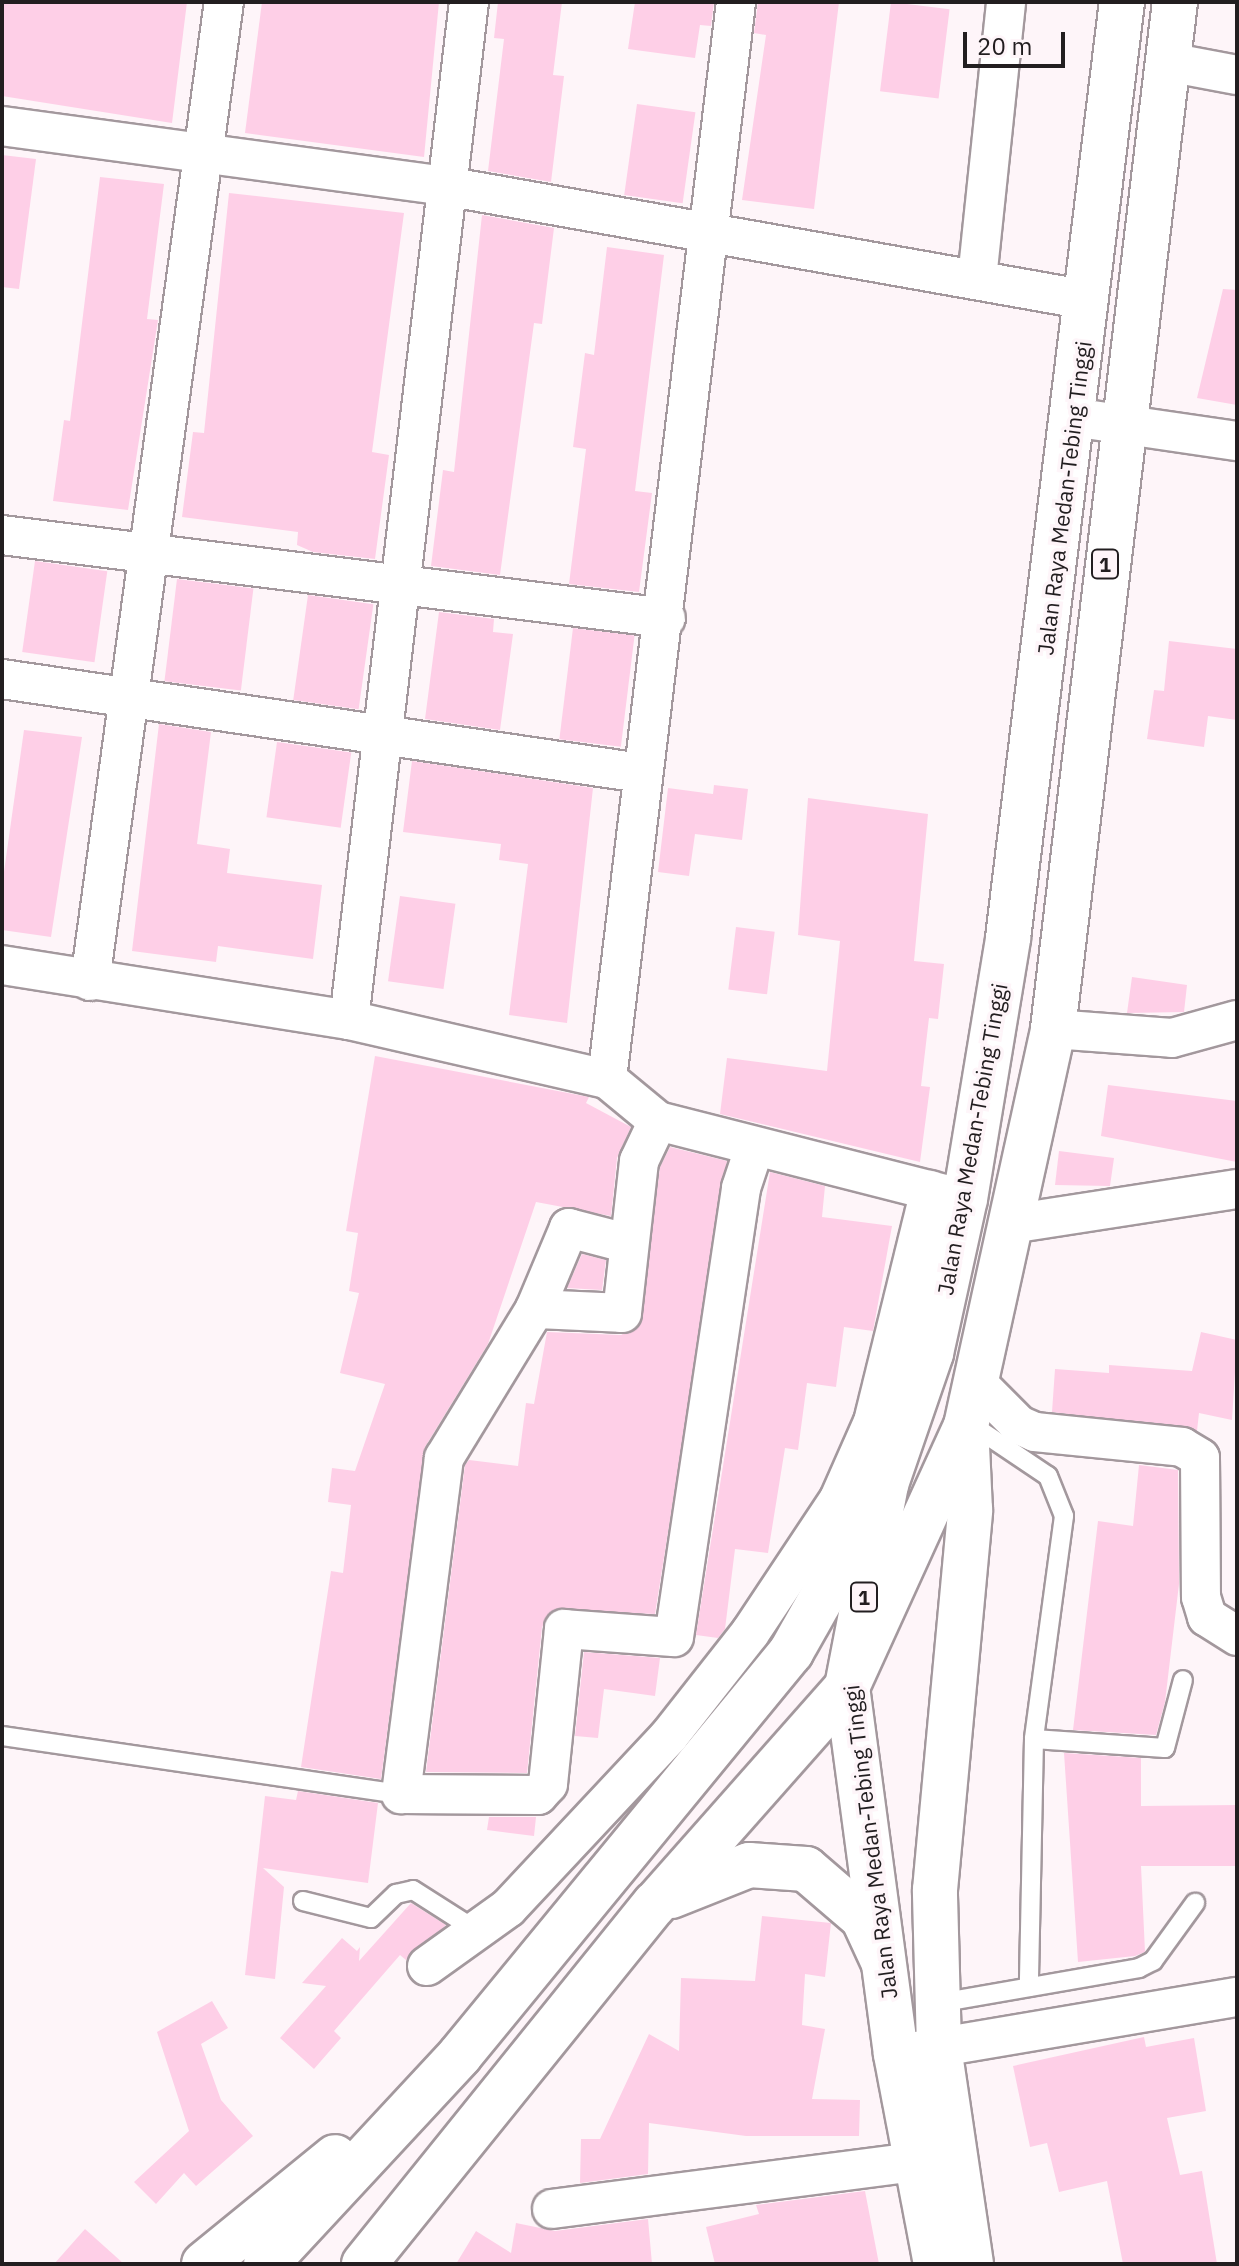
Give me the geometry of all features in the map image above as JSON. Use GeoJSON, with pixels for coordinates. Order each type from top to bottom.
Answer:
{"type":"FeatureCollection","features":[{"type":"Feature","properties":{"kind":"highway","name":"Jalan Raya Medan-Tebing Tinggi"},"geometry":{"type":"LineString","coordinates":[[971,2264],[896,2054],[847,1687],[886,1484],[931,1353],[948,1194],[1029,784],[1122,2]]}},
{"type":"Feature","properties":{"kind":"highway","name":"Jalan Raya Medan-Tebing Tinggi"},"geometry":{"type":"LineString","coordinates":[[936,2264],[934,2160],[939,2003],[935,1890],[970,1510],[969,1409],[1053,1029],[1121,427],[1175,2]]}},
{"type":"Feature","properties":{"kind":"highway"},"geometry":{"type":"LineString","coordinates":[[364,2264],[655,1904],[847,1687],[969,1409]]}},
{"type":"Feature","properties":{"kind":"highway"},"geometry":{"type":"LineString","coordinates":[[266,2264],[460,2055],[791,1652],[886,1484]]}},
{"type":"Feature","properties":{"kind":"highway"},"geometry":{"type":"LineString","coordinates":[[655,1904],[749,1865],[806,1869],[863,1918],[883,1961]]}},
{"type":"Feature","properties":{"kind":"highway"},"geometry":{"type":"LineString","coordinates":[[204,2264],[460,2055]]}},
{"type":"Feature","properties":{"kind":"street"},"geometry":{"type":"LineString","coordinates":[[90,981],[146,554],[224,2]]}},
{"type":"Feature","properties":{"kind":"street"},"geometry":{"type":"LineString","coordinates":[[349,1020],[451,187],[469,2]]}},
{"type":"Feature","properties":{"kind":"street"},"geometry":{"type":"LineString","coordinates":[[607,1079],[641,773],[666,618],[736,2]]}},
{"type":"Feature","properties":{"kind":"street"},"geometry":{"type":"LineString","coordinates":[[977,279],[1006,2]]}},
{"type":"Feature","properties":{"kind":"street"},"geometry":{"type":"LineString","coordinates":[[1168,62],[1237,75]]}},
{"type":"Feature","properties":{"kind":"street"},"geometry":{"type":"LineString","coordinates":[[2,126],[451,187],[1087,300]]}},
{"type":"Feature","properties":{"kind":"street"},"geometry":{"type":"LineString","coordinates":[[1072,417],[1121,427],[1237,441]]}},
{"type":"Feature","properties":{"kind":"street"},"geometry":{"type":"LineString","coordinates":[[2,535],[402,590],[666,618]]}},
{"type":"Feature","properties":{"kind":"street"},"geometry":{"type":"LineString","coordinates":[[2,679],[641,773]]}},
{"type":"Feature","properties":{"kind":"street"},"geometry":{"type":"LineString","coordinates":[[2,965],[349,1020],[607,1079],[658,1121],[754,1149],[948,1194],[873,1422],[839,1499],[750,1633],[669,1736],[508,1908],[427,1966]]}},
{"type":"Feature","properties":{"kind":"street"},"geometry":{"type":"LineString","coordinates":[[1053,1029],[1164,1039],[1237,1020]]}},
{"type":"Feature","properties":{"kind":"street"},"geometry":{"type":"LineString","coordinates":[[535,1309],[622,1313],[626,1243],[639,1161],[658,1121]]}},
{"type":"Feature","properties":{"kind":"street"},"geometry":{"type":"LineString","coordinates":[[626,1243],[569,1228],[535,1309],[444,1458],[401,1794],[538,1795],[548,1784],[564,1629],[674,1637],[741,1188],[754,1149]]}},
{"type":"Feature","properties":{"kind":"street"},"geometry":{"type":"LineString","coordinates":[[1010,1224],[1237,1189]]}},
{"type":"Feature","properties":{"kind":"street"},"geometry":{"type":"LineString","coordinates":[[969,1409],[1035,1432],[1182,1447],[1200,1458],[1201,1597],[1207,1617],[1237,1636]]}},
{"type":"Feature","properties":{"kind":"street"},"geometry":{"type":"LineString","coordinates":[[896,2054],[1237,1997]]}},
{"type":"Feature","properties":{"kind":"street"},"geometry":{"type":"LineString","coordinates":[[552,2209],[934,2160]]}},
{"type":"Feature","properties":{"kind":"lane"},"geometry":{"type":"LineString","coordinates":[[969,1409],[1048,1476],[1064,1516],[1034,1739],[1029,1987]]}},
{"type":"Feature","properties":{"kind":"lane"},"geometry":{"type":"LineString","coordinates":[[1034,1739],[1165,1748],[1183,1680]]}},
{"type":"Feature","properties":{"kind":"lane"},"geometry":{"type":"LineString","coordinates":[[2,1736],[401,1794]]}},
{"type":"Feature","properties":{"kind":"lane"},"geometry":{"type":"LineString","coordinates":[[303,1901],[371,1918],[396,1894],[413,1890],[477,1931]]}},
{"type":"Feature","properties":{"kind":"lane"},"geometry":{"type":"LineString","coordinates":[[939,2003],[1153,1961],[1195,1903]]}},
{"type":"Feature","properties":{"kind":"building"},"geometry":{"type":"Polygon","coordinates":[[[2,2],[187,2],[172,123],[2,96],[2,2]]]}},
{"type":"Feature","properties":{"kind":"building"},"geometry":{"type":"Polygon","coordinates":[[[262,2],[439,2],[424,157],[245,133],[262,2]]]}},
{"type":"Feature","properties":{"kind":"building"},"geometry":{"type":"Polygon","coordinates":[[[498,2],[562,2],[553,75],[564,76],[551,182],[488,171],[504,39],[494,38],[498,2]]]}},
{"type":"Feature","properties":{"kind":"building"},"geometry":{"type":"Polygon","coordinates":[[[635,2],[714,2],[711,26],[700,25],[695,58],[628,49],[635,2]]]}},
{"type":"Feature","properties":{"kind":"building"},"geometry":{"type":"Polygon","coordinates":[[[758,2],[839,2],[814,209],[742,200],[766,35],[754,33],[758,2]]]}},
{"type":"Feature","properties":{"kind":"building"},"geometry":{"type":"Polygon","coordinates":[[[891,2],[950,9],[939,99],[880,91],[891,2]]]}},
{"type":"Feature","properties":{"kind":"building"},"geometry":{"type":"Polygon","coordinates":[[[637,104],[695,112],[683,203],[624,195],[637,104]]]}},
{"type":"Feature","properties":{"kind":"building"},"geometry":{"type":"Polygon","coordinates":[[[2,155],[36,159],[19,289],[2,287],[2,155]]]}},
{"type":"Feature","properties":{"kind":"building"},"geometry":{"type":"Polygon","coordinates":[[[100,177],[164,184],[147,319],[158,320],[128,510],[53,501],[64,420],[70,421],[100,177]]]}},
{"type":"Feature","properties":{"kind":"building"},"geometry":{"type":"Polygon","coordinates":[[[229,193],[404,213],[372,452],[389,455],[375,559],[313,552],[297,545],[298,532],[182,517],[193,432],[204,433],[229,193]]]}},
{"type":"Feature","properties":{"kind":"building"},"geometry":{"type":"Polygon","coordinates":[[[482,215],[554,228],[542,324],[534,323],[500,575],[431,566],[443,470],[454,472],[482,215]]]}},
{"type":"Feature","properties":{"kind":"building"},"geometry":{"type":"Polygon","coordinates":[[[607,247],[664,255],[635,491],[652,493],[639,592],[569,584],[586,449],[573,447],[585,353],[594,355],[607,247]]]}},
{"type":"Feature","properties":{"kind":"building"},"geometry":{"type":"Polygon","coordinates":[[[1223,289],[1237,290],[1237,405],[1197,398],[1223,289]]]}},
{"type":"Feature","properties":{"kind":"building"},"geometry":{"type":"Polygon","coordinates":[[[35,561],[107,571],[94,662],[22,652],[35,561]]]}},
{"type":"Feature","properties":{"kind":"building"},"geometry":{"type":"Polygon","coordinates":[[[177,579],[253,588],[241,691],[164,681],[177,579]]]}},
{"type":"Feature","properties":{"kind":"building"},"geometry":{"type":"Polygon","coordinates":[[[308,595],[373,604],[359,709],[293,700],[308,595]]]}},
{"type":"Feature","properties":{"kind":"building"},"geometry":{"type":"Polygon","coordinates":[[[439,612],[494,619],[493,632],[513,634],[500,730],[425,719],[439,612]]]}},
{"type":"Feature","properties":{"kind":"building"},"geometry":{"type":"Polygon","coordinates":[[[573,628],[635,636],[621,747],[559,739],[573,628]]]}},
{"type":"Feature","properties":{"kind":"building"},"geometry":{"type":"Polygon","coordinates":[[[1169,641],[1237,649],[1237,720],[1208,716],[1204,747],[1147,739],[1154,690],[1164,691],[1169,641]]]}},
{"type":"Feature","properties":{"kind":"building"},"geometry":{"type":"Polygon","coordinates":[[[159,724],[211,732],[197,844],[230,849],[227,873],[322,885],[313,959],[218,946],[216,962],[132,951],[159,724]]]}},
{"type":"Feature","properties":{"kind":"building"},"geometry":{"type":"Polygon","coordinates":[[[24,730],[82,737],[51,937],[2,930],[2,886],[24,730]]]}},
{"type":"Feature","properties":{"kind":"building"},"geometry":{"type":"Polygon","coordinates":[[[277,742],[351,752],[341,828],[266,817],[277,742]]]}},
{"type":"Feature","properties":{"kind":"building"},"geometry":{"type":"Polygon","coordinates":[[[412,761],[593,788],[567,1023],[509,1015],[528,864],[499,860],[501,844],[403,832],[412,761]]]}},
{"type":"Feature","properties":{"kind":"building"},"geometry":{"type":"Polygon","coordinates":[[[714,785],[748,789],[742,840],[695,834],[689,876],[658,872],[668,788],[713,794],[714,785]]]}},
{"type":"Feature","properties":{"kind":"building"},"geometry":{"type":"Polygon","coordinates":[[[808,798],[928,814],[914,961],[944,964],[938,1019],[929,1018],[921,1086],[930,1087],[920,1162],[720,1114],[727,1058],[827,1071],[840,941],[798,935],[808,798]]]}},
{"type":"Feature","properties":{"kind":"building"},"geometry":{"type":"Polygon","coordinates":[[[400,896],[455,904],[443,989],[388,981],[400,896]]]}},
{"type":"Feature","properties":{"kind":"building"},"geometry":{"type":"Polygon","coordinates":[[[736,927],[775,932],[767,994],[728,990],[736,927]]]}},
{"type":"Feature","properties":{"kind":"building"},"geometry":{"type":"Polygon","coordinates":[[[1132,977],[1187,985],[1184,1012],[1127,1013],[1132,977]]]}},
{"type":"Feature","properties":{"kind":"building"},"geometry":{"type":"Polygon","coordinates":[[[375,1056],[589,1097],[586,1103],[631,1127],[617,1158],[611,1216],[536,1202],[488,1344],[425,1447],[381,1779],[301,1767],[331,1571],[343,1573],[351,1505],[328,1502],[332,1468],[355,1471],[385,1384],[340,1373],[359,1293],[349,1291],[358,1233],[346,1231],[375,1056]]]}},
{"type":"Feature","properties":{"kind":"building"},"geometry":{"type":"Polygon","coordinates":[[[1108,1085],[1237,1101],[1237,1162],[1101,1136],[1108,1085]]]}},
{"type":"Feature","properties":{"kind":"building"},"geometry":{"type":"Polygon","coordinates":[[[670,1147],[727,1161],[655,1614],[554,1610],[542,1627],[527,1773],[426,1772],[465,1465],[469,1460],[518,1466],[526,1403],[534,1404],[547,1332],[621,1335],[640,1325],[660,1167],[670,1147]]]}},
{"type":"Feature","properties":{"kind":"building"},"geometry":{"type":"Polygon","coordinates":[[[1059,1151],[1114,1158],[1110,1186],[1055,1185],[1059,1151]]]}},
{"type":"Feature","properties":{"kind":"building"},"geometry":{"type":"Polygon","coordinates":[[[770,1172],[825,1186],[822,1217],[892,1226],[873,1331],[844,1327],[836,1387],[807,1383],[798,1450],[785,1448],[768,1553],[735,1549],[725,1629],[718,1638],[696,1635],[770,1172]]]}},
{"type":"Feature","properties":{"kind":"building"},"geometry":{"type":"Polygon","coordinates":[[[582,1254],[606,1260],[602,1290],[567,1288],[582,1254]]]}},
{"type":"Feature","properties":{"kind":"building"},"geometry":{"type":"Polygon","coordinates":[[[1201,1332],[1237,1340],[1232,1420],[1199,1413],[1197,1431],[1052,1412],[1055,1369],[1109,1373],[1109,1365],[1192,1371],[1201,1332]]]}},
{"type":"Feature","properties":{"kind":"building"},"geometry":{"type":"Polygon","coordinates":[[[1139,1465],[1178,1470],[1179,1584],[1165,1702],[1156,1735],[1073,1730],[1098,1521],[1133,1526],[1139,1465]]]}},
{"type":"Feature","properties":{"kind":"building"},"geometry":{"type":"Polygon","coordinates":[[[584,1652],[660,1658],[655,1696],[604,1689],[598,1738],[575,1736],[584,1652]]]}},
{"type":"Feature","properties":{"kind":"building"},"geometry":{"type":"Polygon","coordinates":[[[1064,1753],[1141,1758],[1141,1806],[1237,1805],[1237,1866],[1141,1866],[1145,1952],[1135,1956],[1078,1962],[1064,1753]]]}},
{"type":"Feature","properties":{"kind":"building"},"geometry":{"type":"Polygon","coordinates":[[[298,1791],[378,1803],[368,1883],[263,1868],[284,1887],[275,1979],[245,1975],[265,1796],[296,1800],[298,1791]]]}},
{"type":"Feature","properties":{"kind":"building"},"geometry":{"type":"Polygon","coordinates":[[[489,1817],[536,1817],[534,1836],[487,1830],[489,1817]]]}},
{"type":"Feature","properties":{"kind":"building"},"geometry":{"type":"Polygon","coordinates":[[[411,1903],[446,1925],[406,1960],[400,1955],[334,2031],[341,2038],[314,2069],[280,2038],[326,1986],[302,1983],[342,1938],[357,1951],[360,1947],[359,1961],[411,1903]]]}},
{"type":"Feature","properties":{"kind":"building"},"geometry":{"type":"Polygon","coordinates":[[[762,1916],[831,1923],[825,1977],[805,1974],[802,2025],[825,2029],[812,2099],[860,2100],[859,2136],[746,2136],[649,2123],[648,2174],[580,2183],[581,2139],[600,2139],[649,2034],[679,2051],[681,1978],[755,1981],[762,1916]]]}},
{"type":"Feature","properties":{"kind":"building"},"geometry":{"type":"Polygon","coordinates":[[[212,2001],[228,2028],[201,2044],[221,2100],[253,2136],[196,2186],[184,2173],[156,2204],[134,2182],[189,2131],[157,2032],[212,2001]]]}},
{"type":"Feature","properties":{"kind":"building"},"geometry":{"type":"Polygon","coordinates":[[[1144,2037],[1146,2047],[1194,2038],[1206,2111],[1167,2118],[1180,2175],[1202,2171],[1217,2264],[1123,2264],[1107,2181],[1059,2192],[1047,2143],[1030,2147],[1013,2066],[1144,2037]]]}},
{"type":"Feature","properties":{"kind":"building"},"geometry":{"type":"Polygon","coordinates":[[[865,2191],[879,2264],[715,2264],[706,2227],[759,2214],[756,2205],[865,2191]]]}},
{"type":"Feature","properties":{"kind":"building"},"geometry":{"type":"Polygon","coordinates":[[[648,2219],[652,2264],[456,2264],[476,2231],[511,2253],[516,2223],[555,2231],[648,2219]]]}},
{"type":"Feature","properties":{"kind":"building"},"geometry":{"type":"Polygon","coordinates":[[[85,2229],[124,2264],[54,2264],[85,2229]]]}}]}
